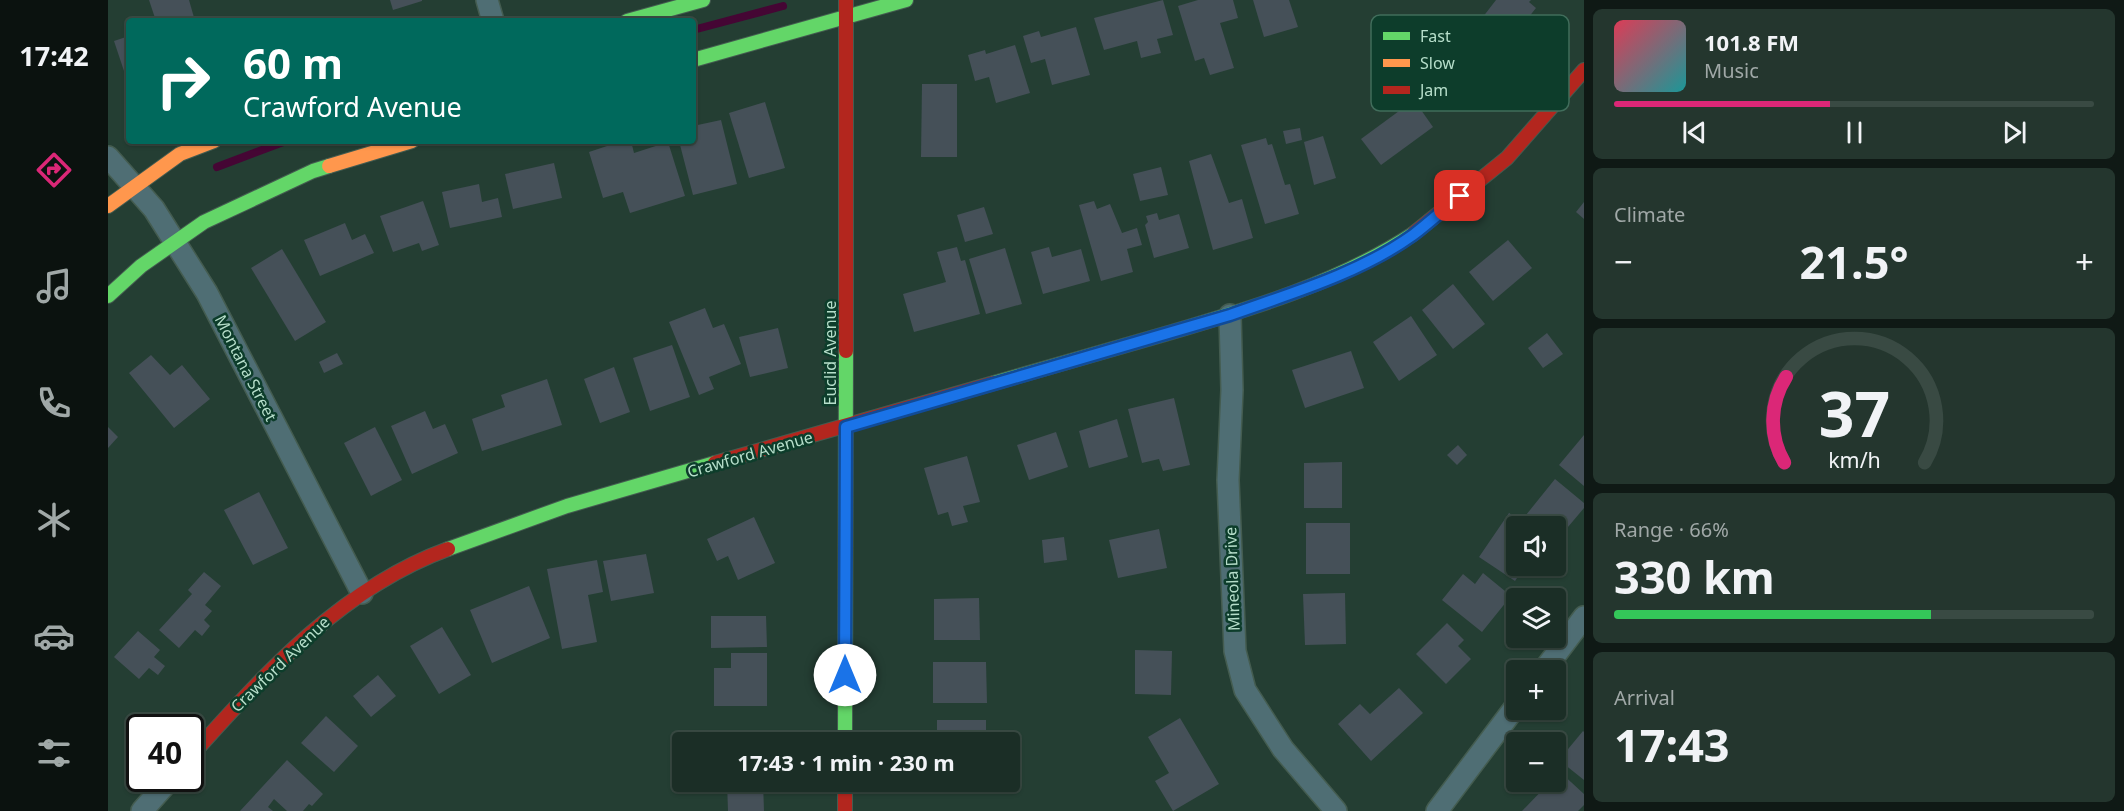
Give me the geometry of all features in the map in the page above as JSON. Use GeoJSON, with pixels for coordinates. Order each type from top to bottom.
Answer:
{"type":"FeatureCollection","features":[{"type":"Feature","properties":{"kind":"street"},"geometry":{"type":"LineString","coordinates":[[488,0],[493,18]]}},
{"type":"Feature","properties":{"kind":"street"},"geometry":{"type":"LineString","coordinates":[[638,18],[703,0]]}},
{"type":"Feature","properties":{"kind":"street","name":"Euclid Avenue"},"geometry":{"type":"LineString","coordinates":[[845,732],[846,0]]}},
{"type":"Feature","properties":{"kind":"street"},"geometry":{"type":"LineString","coordinates":[[696,59],[906,0]]}},
{"type":"Feature","properties":{"kind":"street","name":"Crawford Avenue"},"geometry":{"type":"LineString","coordinates":[[1569,87],[1584,70]]}},
{"type":"Feature","properties":{"kind":"street","name":"Crawford Avenue"},"geometry":{"type":"LineString","coordinates":[[204,741],[252,688],[325,619],[398,571],[443,551],[567,506],[1230,315],[1285,296],[1369,261],[1412,235],[1507,158],[1548,111]]}},
{"type":"Feature","properties":{"kind":"street"},"geometry":{"type":"LineString","coordinates":[[108,206],[180,154],[206,144]]}},
{"type":"Feature","properties":{"kind":"street"},"geometry":{"type":"LineString","coordinates":[[108,296],[141,266],[204,222],[313,171],[402,144]]}},
{"type":"Feature","properties":{"kind":"street","name":"Montana Street"},"geometry":{"type":"LineString","coordinates":[[108,157],[135,185],[176,242],[207,293],[362,593]]}},
{"type":"Feature","properties":{"kind":"street","name":"Mineola Drive"},"geometry":{"type":"LineString","coordinates":[[1230,315],[1232,390],[1228,480],[1235,651],[1245,690],[1283,749],[1336,811]]}},
{"type":"Feature","properties":{"kind":"street"},"geometry":{"type":"LineString","coordinates":[[1552,660],[1584,617]]}},
{"type":"Feature","properties":{"kind":"street"},"geometry":{"type":"LineString","coordinates":[[1437,811],[1506,719]]}},
{"type":"Feature","properties":{"kind":"street"},"geometry":{"type":"LineString","coordinates":[[142,811],[159,792]]}},
{"type":"Feature","properties":{"kind":"street"},"geometry":{"type":"LineString","coordinates":[[845,792],[845,811]]}},
{"type":"Feature","properties":{"kind":"building"},"geometry":{"type":"Polygon","coordinates":[[[149,0],[189,0],[194,18],[155,18],[149,0]]]}},
{"type":"Feature","properties":{"kind":"building"},"geometry":{"type":"Polygon","coordinates":[[[390,0],[422,0],[422,1],[393,10],[390,0]]]}},
{"type":"Feature","properties":{"kind":"building"},"geometry":{"type":"Polygon","coordinates":[[[1163,0],[1173,35],[1157,39],[1161,53],[1141,58],[1137,41],[1104,50],[1094,18],[1163,0]]]}},
{"type":"Feature","properties":{"kind":"building"},"geometry":{"type":"Polygon","coordinates":[[[1198,0],[1233,0],[1238,18],[1220,23],[1234,68],[1210,75],[1204,58],[1195,61],[1178,6],[1198,0]]]}},
{"type":"Feature","properties":{"kind":"building"},"geometry":{"type":"Polygon","coordinates":[[[1253,0],[1289,0],[1298,27],[1264,37],[1253,0]]]}},
{"type":"Feature","properties":{"kind":"building"},"geometry":{"type":"Polygon","coordinates":[[[1496,0],[1531,0],[1529,2],[1536,8],[1530,15],[1484,15],[1496,0]]]}},
{"type":"Feature","properties":{"kind":"building"},"geometry":{"type":"Polygon","coordinates":[[[1076,27],[1090,75],[1052,85],[1045,59],[1031,63],[1023,36],[1039,31],[1041,37],[1076,27]]]}},
{"type":"Feature","properties":{"kind":"building"},"geometry":{"type":"Polygon","coordinates":[[[126,37],[126,77],[114,41],[126,37]]]}},
{"type":"Feature","properties":{"kind":"building"},"geometry":{"type":"Polygon","coordinates":[[[1015,45],[1030,93],[996,103],[989,77],[975,81],[968,55],[985,50],[986,54],[1015,45]]]}},
{"type":"Feature","properties":{"kind":"building"},"geometry":{"type":"Polygon","coordinates":[[[922,84],[957,84],[957,157],[921,157],[922,84]]]}},
{"type":"Feature","properties":{"kind":"building"},"geometry":{"type":"Polygon","coordinates":[[[765,102],[785,168],[749,178],[729,113],[765,102]]]}},
{"type":"Feature","properties":{"kind":"building"},"geometry":{"type":"Polygon","coordinates":[[[1399,111],[1422,111],[1433,127],[1381,165],[1361,139],[1399,111]]]}},
{"type":"Feature","properties":{"kind":"building"},"geometry":{"type":"Polygon","coordinates":[[[721,120],[737,184],[693,195],[680,144],[696,144],[696,125],[721,120]]]}},
{"type":"Feature","properties":{"kind":"building"},"geometry":{"type":"Polygon","coordinates":[[[1300,128],[1302,140],[1286,144],[1283,131],[1300,128]]]}},
{"type":"Feature","properties":{"kind":"building"},"geometry":{"type":"Polygon","coordinates":[[[1323,136],[1336,178],[1314,185],[1304,142],[1323,136]]]}},
{"type":"Feature","properties":{"kind":"building"},"geometry":{"type":"Polygon","coordinates":[[[1266,138],[1268,145],[1272,144],[1285,185],[1290,184],[1299,214],[1265,224],[1241,145],[1266,138]]]}},
{"type":"Feature","properties":{"kind":"building"},"geometry":{"type":"Polygon","coordinates":[[[613,144],[632,144],[634,153],[669,144],[685,196],[630,213],[623,192],[603,198],[589,152],[613,144]]]}},
{"type":"Feature","properties":{"kind":"building"},"geometry":{"type":"Polygon","coordinates":[[[1211,154],[1229,203],[1242,199],[1253,238],[1213,250],[1189,161],[1211,154]]]}},
{"type":"Feature","properties":{"kind":"building"},"geometry":{"type":"Polygon","coordinates":[[[554,163],[562,198],[513,209],[505,174],[554,163]]]}},
{"type":"Feature","properties":{"kind":"building"},"geometry":{"type":"Polygon","coordinates":[[[1161,167],[1168,195],[1140,201],[1133,174],[1161,167]]]}},
{"type":"Feature","properties":{"kind":"building"},"geometry":{"type":"Polygon","coordinates":[[[479,184],[482,202],[498,198],[502,217],[450,228],[442,192],[479,184]]]}},
{"type":"Feature","properties":{"kind":"building"},"geometry":{"type":"Polygon","coordinates":[[[423,201],[439,245],[422,251],[419,243],[393,252],[380,216],[423,201]]]}},
{"type":"Feature","properties":{"kind":"building"},"geometry":{"type":"Polygon","coordinates":[[[1094,201],[1097,209],[1110,204],[1122,233],[1137,228],[1142,245],[1127,249],[1133,272],[1101,281],[1079,205],[1094,201]]]}},
{"type":"Feature","properties":{"kind":"building"},"geometry":{"type":"Polygon","coordinates":[[[1584,202],[1584,219],[1576,212],[1584,202]]]}},
{"type":"Feature","properties":{"kind":"building"},"geometry":{"type":"Polygon","coordinates":[[[984,207],[993,234],[965,242],[957,215],[984,207]]]}},
{"type":"Feature","properties":{"kind":"building"},"geometry":{"type":"Polygon","coordinates":[[[1157,213],[1159,220],[1179,214],[1189,248],[1154,258],[1145,225],[1148,222],[1146,216],[1157,213]]]}},
{"type":"Feature","properties":{"kind":"building"},"geometry":{"type":"Polygon","coordinates":[[[345,223],[352,240],[365,234],[374,253],[320,276],[304,240],[345,223]]]}},
{"type":"Feature","properties":{"kind":"building"},"geometry":{"type":"Polygon","coordinates":[[[1508,240],[1532,268],[1493,301],[1469,272],[1508,240]]]}},
{"type":"Feature","properties":{"kind":"building"},"geometry":{"type":"Polygon","coordinates":[[[957,247],[961,261],[965,260],[980,314],[914,332],[903,294],[946,282],[937,252],[957,247]]]}},
{"type":"Feature","properties":{"kind":"building"},"geometry":{"type":"Polygon","coordinates":[[[1049,247],[1052,257],[1081,249],[1090,281],[1043,294],[1031,252],[1049,247]]]}},
{"type":"Feature","properties":{"kind":"building"},"geometry":{"type":"Polygon","coordinates":[[[1005,248],[1022,304],[986,314],[969,259],[1005,248]]]}},
{"type":"Feature","properties":{"kind":"building"},"geometry":{"type":"Polygon","coordinates":[[[282,249],[326,322],[295,341],[251,268],[282,249]]]}},
{"type":"Feature","properties":{"kind":"building"},"geometry":{"type":"Polygon","coordinates":[[[1453,284],[1485,324],[1453,349],[1422,310],[1453,284]]]}},
{"type":"Feature","properties":{"kind":"building"},"geometry":{"type":"Polygon","coordinates":[[[705,308],[713,328],[724,324],[741,364],[709,377],[714,389],[699,395],[669,322],[705,308]]]}},
{"type":"Feature","properties":{"kind":"building"},"geometry":{"type":"Polygon","coordinates":[[[1411,316],[1437,355],[1399,381],[1373,342],[1411,316]]]}},
{"type":"Feature","properties":{"kind":"building"},"geometry":{"type":"Polygon","coordinates":[[[778,328],[788,368],[750,377],[739,337],[778,328]]]}},
{"type":"Feature","properties":{"kind":"building"},"geometry":{"type":"Polygon","coordinates":[[[1547,333],[1563,354],[1543,368],[1528,348],[1547,333]]]}},
{"type":"Feature","properties":{"kind":"building"},"geometry":{"type":"Polygon","coordinates":[[[672,345],[690,397],[650,411],[633,358],[672,345]]]}},
{"type":"Feature","properties":{"kind":"building"},"geometry":{"type":"Polygon","coordinates":[[[1351,351],[1364,388],[1305,408],[1292,370],[1351,351]]]}},
{"type":"Feature","properties":{"kind":"building"},"geometry":{"type":"Polygon","coordinates":[[[337,353],[343,364],[324,373],[319,362],[337,353]]]}},
{"type":"Feature","properties":{"kind":"building"},"geometry":{"type":"Polygon","coordinates":[[[151,355],[170,375],[182,365],[210,399],[174,428],[129,373],[151,355]]]}},
{"type":"Feature","properties":{"kind":"building"},"geometry":{"type":"Polygon","coordinates":[[[614,367],[630,412],[600,423],[584,379],[614,367]]]}},
{"type":"Feature","properties":{"kind":"building"},"geometry":{"type":"Polygon","coordinates":[[[547,379],[562,425],[482,451],[472,419],[505,407],[501,395],[547,379]]]}},
{"type":"Feature","properties":{"kind":"building"},"geometry":{"type":"Polygon","coordinates":[[[1174,398],[1190,465],[1163,471],[1159,459],[1142,463],[1128,409],[1174,398]]]}},
{"type":"Feature","properties":{"kind":"building"},"geometry":{"type":"Polygon","coordinates":[[[425,411],[433,429],[445,424],[458,453],[412,474],[391,426],[425,411]]]}},
{"type":"Feature","properties":{"kind":"building"},"geometry":{"type":"Polygon","coordinates":[[[1117,419],[1128,457],[1089,468],[1079,431],[1117,419]]]}},
{"type":"Feature","properties":{"kind":"building"},"geometry":{"type":"Polygon","coordinates":[[[108,427],[118,437],[108,448],[108,427]]]}},
{"type":"Feature","properties":{"kind":"building"},"geometry":{"type":"Polygon","coordinates":[[[375,427],[402,480],[371,496],[344,443],[375,427]]]}},
{"type":"Feature","properties":{"kind":"building"},"geometry":{"type":"Polygon","coordinates":[[[1056,432],[1068,467],[1029,480],[1017,445],[1056,432]]]}},
{"type":"Feature","properties":{"kind":"building"},"geometry":{"type":"Polygon","coordinates":[[[1584,435],[1584,486],[1559,465],[1584,435]]]}},
{"type":"Feature","properties":{"kind":"building"},"geometry":{"type":"Polygon","coordinates":[[[1458,445],[1467,455],[1457,465],[1447,455],[1458,445]]]}},
{"type":"Feature","properties":{"kind":"building"},"geometry":{"type":"Polygon","coordinates":[[[967,456],[980,502],[963,506],[968,522],[952,526],[948,512],[938,515],[924,468],[967,456]]]}},
{"type":"Feature","properties":{"kind":"building"},"geometry":{"type":"Polygon","coordinates":[[[1342,462],[1342,508],[1304,508],[1304,463],[1342,462]]]}},
{"type":"Feature","properties":{"kind":"building"},"geometry":{"type":"Polygon","coordinates":[[[1555,479],[1584,503],[1584,508],[1566,529],[1566,516],[1526,515],[1555,479]]]}},
{"type":"Feature","properties":{"kind":"building"},"geometry":{"type":"Polygon","coordinates":[[[259,492],[288,548],[253,565],[224,510],[259,492]]]}},
{"type":"Feature","properties":{"kind":"building"},"geometry":{"type":"Polygon","coordinates":[[[754,517],[775,563],[738,580],[728,556],[717,561],[707,539],[754,517]]]}},
{"type":"Feature","properties":{"kind":"building"},"geometry":{"type":"Polygon","coordinates":[[[1506,517],[1506,575],[1479,557],[1506,517]]]}},
{"type":"Feature","properties":{"kind":"building"},"geometry":{"type":"Polygon","coordinates":[[[1306,523],[1350,523],[1350,574],[1306,574],[1306,523]]]}},
{"type":"Feature","properties":{"kind":"building"},"geometry":{"type":"Polygon","coordinates":[[[1159,529],[1167,568],[1118,578],[1109,540],[1159,529]]]}},
{"type":"Feature","properties":{"kind":"building"},"geometry":{"type":"Polygon","coordinates":[[[1064,537],[1067,560],[1044,563],[1042,540],[1064,537]]]}},
{"type":"Feature","properties":{"kind":"building"},"geometry":{"type":"Polygon","coordinates":[[[646,554],[654,593],[611,601],[603,561],[646,554]]]}},
{"type":"Feature","properties":{"kind":"building"},"geometry":{"type":"Polygon","coordinates":[[[597,560],[603,592],[588,595],[597,642],[562,649],[547,569],[597,560]]]}},
{"type":"Feature","properties":{"kind":"building"},"geometry":{"type":"Polygon","coordinates":[[[204,572],[221,586],[205,605],[212,611],[204,620],[210,626],[202,636],[195,630],[179,648],[159,630],[192,594],[188,590],[204,572]]]}},
{"type":"Feature","properties":{"kind":"building"},"geometry":{"type":"Polygon","coordinates":[[[1483,573],[1506,592],[1506,602],[1482,632],[1442,600],[1463,574],[1475,584],[1483,573]]]}},
{"type":"Feature","properties":{"kind":"building"},"geometry":{"type":"Polygon","coordinates":[[[1508,576],[1518,576],[1515,581],[1508,576]]]}},
{"type":"Feature","properties":{"kind":"building"},"geometry":{"type":"Polygon","coordinates":[[[529,586],[550,638],[492,663],[470,610],[529,586]]]}},
{"type":"Feature","properties":{"kind":"building"},"geometry":{"type":"Polygon","coordinates":[[[1345,593],[1346,644],[1305,645],[1303,594],[1345,593]]]}},
{"type":"Feature","properties":{"kind":"building"},"geometry":{"type":"Polygon","coordinates":[[[979,598],[980,640],[934,640],[934,599],[979,598]]]}},
{"type":"Feature","properties":{"kind":"building"},"geometry":{"type":"Polygon","coordinates":[[[711,616],[766,616],[767,647],[711,648],[711,616]]]}},
{"type":"Feature","properties":{"kind":"building"},"geometry":{"type":"Polygon","coordinates":[[[1447,623],[1464,640],[1458,646],[1471,659],[1446,684],[1416,654],[1447,623]]]}},
{"type":"Feature","properties":{"kind":"building"},"geometry":{"type":"Polygon","coordinates":[[[442,627],[471,675],[439,694],[410,646],[442,627]]]}},
{"type":"Feature","properties":{"kind":"building"},"geometry":{"type":"Polygon","coordinates":[[[138,631],[160,650],[154,657],[165,666],[158,675],[149,668],[139,679],[114,657],[138,631]]]}},
{"type":"Feature","properties":{"kind":"building"},"geometry":{"type":"Polygon","coordinates":[[[1135,650],[1172,651],[1171,695],[1135,694],[1135,650]]]}},
{"type":"Feature","properties":{"kind":"building"},"geometry":{"type":"Polygon","coordinates":[[[731,653],[767,653],[767,706],[714,706],[714,668],[731,668],[731,653]]]}},
{"type":"Feature","properties":{"kind":"building"},"geometry":{"type":"Polygon","coordinates":[[[933,662],[986,662],[987,703],[933,703],[933,662]]]}},
{"type":"Feature","properties":{"kind":"building"},"geometry":{"type":"Polygon","coordinates":[[[378,675],[396,696],[371,717],[353,696],[378,675]]]}},
{"type":"Feature","properties":{"kind":"building"},"geometry":{"type":"Polygon","coordinates":[[[1399,688],[1423,713],[1371,761],[1338,724],[1360,704],[1370,714],[1399,688]]]}},
{"type":"Feature","properties":{"kind":"building"},"geometry":{"type":"Polygon","coordinates":[[[326,716],[358,746],[334,772],[301,743],[326,716]]]}},
{"type":"Feature","properties":{"kind":"building"},"geometry":{"type":"Polygon","coordinates":[[[1180,718],[1219,784],[1173,811],[1155,781],[1169,773],[1148,737],[1180,718]]]}},
{"type":"Feature","properties":{"kind":"building"},"geometry":{"type":"Polygon","coordinates":[[[937,720],[986,720],[986,732],[937,732],[937,720]]]}},
{"type":"Feature","properties":{"kind":"building"},"geometry":{"type":"Polygon","coordinates":[[[1583,731],[1584,780],[1566,766],[1566,752],[1583,731]]]}},
{"type":"Feature","properties":{"kind":"building"},"geometry":{"type":"Polygon","coordinates":[[[287,760],[323,794],[312,806],[309,804],[303,811],[287,811],[274,799],[268,807],[273,811],[240,811],[287,760]]]}},
{"type":"Feature","properties":{"kind":"building"},"geometry":{"type":"Polygon","coordinates":[[[1566,777],[1584,794],[1584,805],[1578,811],[1522,811],[1540,792],[1566,792],[1566,777]]]}},
{"type":"Feature","properties":{"kind":"building"},"geometry":{"type":"Polygon","coordinates":[[[727,792],[763,792],[764,811],[728,811],[727,792]]]}},
{"type":"Feature","properties":{"kind":"waterway"},"geometry":{"type":"LineString","coordinates":[[696,29],[783,6]]}},
{"type":"Feature","properties":{"kind":"waterway"},"geometry":{"type":"LineString","coordinates":[[217,167],[278,144]]}},
{"type":"Feature","properties":{"kind":"traffic: fast"},"geometry":{"type":"LineString","coordinates":[[638,18],[703,0]]}},
{"type":"Feature","properties":{"kind":"traffic: fast"},"geometry":{"type":"LineString","coordinates":[[696,59],[906,0]]}},
{"type":"Feature","properties":{"kind":"traffic: fast"},"geometry":{"type":"LineString","coordinates":[[108,296],[141,266],[204,222],[313,171],[329,166]]}},
{"type":"Feature","properties":{"kind":"traffic: fast"},"geometry":{"type":"LineString","coordinates":[[994,383],[1229,315],[1293,293],[1355,267],[1413,234]]}},
{"type":"Feature","properties":{"kind":"traffic: fast"},"geometry":{"type":"LineString","coordinates":[[845,732],[846,351]]}},
{"type":"Feature","properties":{"kind":"traffic: fast"},"geometry":{"type":"LineString","coordinates":[[448,549],[567,506],[715,463]]}},
{"type":"Feature","properties":{"kind":"traffic: slow"},"geometry":{"type":"LineString","coordinates":[[108,206],[180,154],[206,144]]}},
{"type":"Feature","properties":{"kind":"traffic: slow"},"geometry":{"type":"LineString","coordinates":[[329,166],[402,144]]}},
{"type":"Feature","properties":{"kind":"traffic: jam"},"geometry":{"type":"LineString","coordinates":[[846,0],[846,351]]}},
{"type":"Feature","properties":{"kind":"traffic: jam"},"geometry":{"type":"LineString","coordinates":[[1569,87],[1584,70]]}},
{"type":"Feature","properties":{"kind":"traffic: jam"},"geometry":{"type":"LineString","coordinates":[[1413,234],[1507,158],[1548,111]]}},
{"type":"Feature","properties":{"kind":"traffic: jam"},"geometry":{"type":"LineString","coordinates":[[715,463],[994,383]]}},
{"type":"Feature","properties":{"kind":"traffic: jam"},"geometry":{"type":"LineString","coordinates":[[204,742],[276,665],[339,610],[373,586],[409,566],[448,549]]}},
{"type":"Feature","properties":{"kind":"traffic: jam"},"geometry":{"type":"LineString","coordinates":[[845,792],[845,811]]}},
{"type":"Feature","properties":{"kind":"route"},"geometry":{"type":"LineString","coordinates":[[845,675],[846,427],[1230,315],[1285,296],[1369,261],[1412,235],[1460,196]]}}]}
